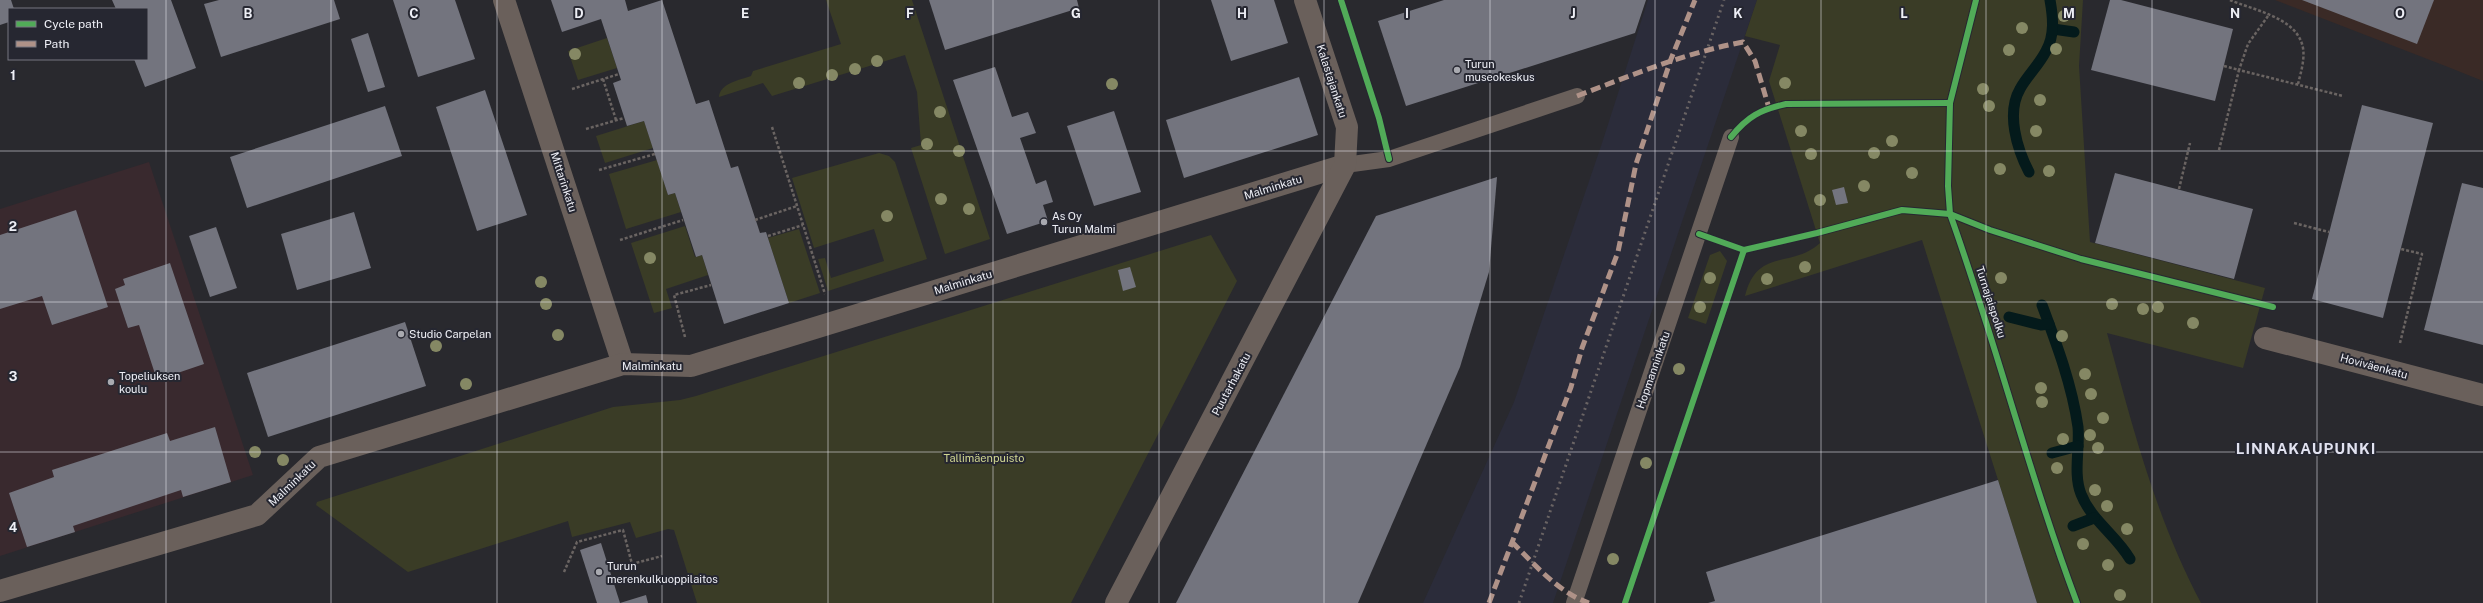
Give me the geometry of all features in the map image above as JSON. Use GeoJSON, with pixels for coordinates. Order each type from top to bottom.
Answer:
{"type":"FeatureCollection","features":[{"type":"Feature","properties":{"kind":"street","name":"Mittarinkatu"},"geometry":{"type":"LineString","coordinates":[[504,0],[623,364]]}},
{"type":"Feature","properties":{"kind":"street","name":"Kalastajankatu"},"geometry":{"type":"LineString","coordinates":[[1305,0],[1347,127],[1345,165]]}},
{"type":"Feature","properties":{"kind":"street","name":"Malminkatu"},"geometry":{"type":"LineString","coordinates":[[0,591],[257,515],[319,457],[623,364],[690,366],[1345,165]]}},
{"type":"Feature","properties":{"kind":"street","name":"Puutarhakatu"},"geometry":{"type":"LineString","coordinates":[[1116,603],[1345,165]]}},
{"type":"Feature","properties":{"kind":"street","name":"Hoviväenkatu"},"geometry":{"type":"LineString","coordinates":[[2265,338],[2483,395]]}},
{"type":"Feature","properties":{"kind":"lane"},"geometry":{"type":"LineString","coordinates":[[1345,165],[1389,159],[1577,96]]}},
{"type":"Feature","properties":{"kind":"lane","name":"Hopmanninkatu"},"geometry":{"type":"LineString","coordinates":[[1574,603],[1730,137]]}},
{"type":"Feature","properties":{"kind":"path"},"geometry":{"type":"LineString","coordinates":[[2230,0],[2288,23],[2302,44],[2303,64],[2298,84]]}},
{"type":"Feature","properties":{"kind":"path"},"geometry":{"type":"LineString","coordinates":[[2219,150],[2239,70],[2248,44],[2268,16]]}},
{"type":"Feature","properties":{"kind":"path"},"geometry":{"type":"LineString","coordinates":[[2224,66],[2343,96]]}},
{"type":"Feature","properties":{"kind":"path"},"geometry":{"type":"LineString","coordinates":[[572,89],[619,74]]}},
{"type":"Feature","properties":{"kind":"path"},"geometry":{"type":"LineString","coordinates":[[603,79],[616,120]]}},
{"type":"Feature","properties":{"kind":"path"},"geometry":{"type":"LineString","coordinates":[[586,129],[624,118]]}},
{"type":"Feature","properties":{"kind":"path"},"geometry":{"type":"LineString","coordinates":[[772,127],[826,299]]}},
{"type":"Feature","properties":{"kind":"path"},"geometry":{"type":"LineString","coordinates":[[2179,189],[2190,143]]}},
{"type":"Feature","properties":{"kind":"path"},"geometry":{"type":"LineString","coordinates":[[599,170],[655,154]]}},
{"type":"Feature","properties":{"kind":"path"},"geometry":{"type":"LineString","coordinates":[[755,220],[797,206]]}},
{"type":"Feature","properties":{"kind":"path"},"geometry":{"type":"LineString","coordinates":[[620,240],[683,220]]}},
{"type":"Feature","properties":{"kind":"path"},"geometry":{"type":"LineString","coordinates":[[2294,223],[2329,232]]}},
{"type":"Feature","properties":{"kind":"path"},"geometry":{"type":"LineString","coordinates":[[768,236],[803,225]]}},
{"type":"Feature","properties":{"kind":"path"},"geometry":{"type":"LineString","coordinates":[[2394,371],[2422,254],[2401,249]]}},
{"type":"Feature","properties":{"kind":"path"},"geometry":{"type":"LineString","coordinates":[[686,339],[674,295],[711,285]]}},
{"type":"Feature","properties":{"kind":"path"},"geometry":{"type":"LineString","coordinates":[[564,572],[577,542],[623,530],[632,564],[662,556]]}},
{"type":"Feature","properties":{"kind":"shaded area"},"geometry":{"type":"Polygon","coordinates":[[[1648,0],[1757,0],[1553,603],[1423,603],[1514,402],[1602,143],[1648,0]]]}},
{"type":"Feature","properties":{"kind":"shaded area"},"geometry":{"type":"Polygon","coordinates":[[[2275,0],[2483,0],[2483,81],[2448,67],[2275,0]]]}},
{"type":"Feature","properties":{"kind":"shaded area","name":"Topeliuksen koulu"},"geometry":{"type":"Polygon","coordinates":[[[149,162],[253,475],[0,556],[0,209],[149,162]]]}},
{"type":"Feature","properties":{"kind":"green space"},"geometry":{"type":"Polygon","coordinates":[[[826,0],[912,0],[990,239],[945,254],[911,148],[921,145],[917,92],[905,55],[772,96],[763,83],[719,97],[723,88],[731,83],[751,76],[753,71],[841,44],[826,0]]]}},
{"type":"Feature","properties":{"kind":"green space"},"geometry":{"type":"Polygon","coordinates":[[[1757,0],[2083,0],[2079,66],[2090,242],[2265,288],[2243,368],[2107,333],[2146,471],[2171,538],[2201,603],[2037,603],[1922,240],[1745,296],[1751,281],[1758,271],[1776,261],[1809,251],[1820,243],[1769,81],[1780,45],[1745,36],[1757,0]]]}},
{"type":"Feature","properties":{"kind":"green space"},"geometry":{"type":"Polygon","coordinates":[[[607,38],[617,68],[578,80],[568,51],[607,38]]]}},
{"type":"Feature","properties":{"kind":"green space"},"geometry":{"type":"Polygon","coordinates":[[[644,121],[653,148],[605,163],[596,136],[644,121]]]}},
{"type":"Feature","properties":{"kind":"green space"},"geometry":{"type":"Polygon","coordinates":[[[879,153],[889,156],[895,162],[927,259],[828,291],[818,259],[825,258],[831,278],[884,261],[874,229],[814,248],[792,178],[879,153]]]}},
{"type":"Feature","properties":{"kind":"green space"},"geometry":{"type":"Polygon","coordinates":[[[657,160],[668,195],[675,193],[681,212],[626,229],[609,174],[657,160]]]}},
{"type":"Feature","properties":{"kind":"green space"},"geometry":{"type":"Polygon","coordinates":[[[685,226],[695,257],[702,255],[708,275],[666,289],[672,308],[654,313],[631,243],[685,226]]]}},
{"type":"Feature","properties":{"kind":"green space"},"geometry":{"type":"Polygon","coordinates":[[[799,229],[820,293],[789,303],[768,238],[799,229]]]}},
{"type":"Feature","properties":{"kind":"green space","name":"Tallimäenpuisto"},"geometry":{"type":"Polygon","coordinates":[[[1211,235],[1237,281],[1071,603],[697,603],[674,530],[668,529],[636,538],[630,522],[572,537],[568,521],[408,572],[316,505],[317,502],[613,407],[680,400],[696,396],[1211,235]]]}},
{"type":"Feature","properties":{"kind":"green space"},"geometry":{"type":"Polygon","coordinates":[[[1720,251],[1727,261],[1706,324],[1688,318],[1710,255],[1720,251]]]}},
{"type":"Feature","properties":{"kind":"building"},"geometry":{"type":"Polygon","coordinates":[[[0,0],[11,0],[14,8],[8,8],[8,22],[0,25],[0,0]]]}},
{"type":"Feature","properties":{"kind":"building"},"geometry":{"type":"Polygon","coordinates":[[[112,0],[171,0],[196,68],[145,87],[134,60],[148,60],[148,8],[116,8],[112,0]]]}},
{"type":"Feature","properties":{"kind":"building"},"geometry":{"type":"Polygon","coordinates":[[[219,0],[334,0],[340,19],[221,57],[204,4],[219,0]]]}},
{"type":"Feature","properties":{"kind":"building"},"geometry":{"type":"Polygon","coordinates":[[[393,0],[455,0],[475,59],[418,77],[393,0]]]}},
{"type":"Feature","properties":{"kind":"building"},"geometry":{"type":"Polygon","coordinates":[[[551,0],[625,0],[628,11],[662,0],[696,104],[709,100],[731,168],[738,166],[760,233],[766,232],[789,303],[724,324],[702,255],[696,257],[675,193],[668,195],[644,121],[627,126],[613,83],[621,80],[601,19],[562,32],[551,0]]]}},
{"type":"Feature","properties":{"kind":"building"},"geometry":{"type":"Polygon","coordinates":[[[929,0],[1077,0],[1079,8],[945,50],[929,0]]]}},
{"type":"Feature","properties":{"kind":"building"},"geometry":{"type":"Polygon","coordinates":[[[1211,0],[1274,0],[1288,43],[1231,61],[1211,0]]]}},
{"type":"Feature","properties":{"kind":"building","name":"Turun museokeskus"},"geometry":{"type":"Polygon","coordinates":[[[1444,0],[1646,0],[1635,33],[1406,106],[1378,21],[1444,0]]]}},
{"type":"Feature","properties":{"kind":"building"},"geometry":{"type":"Polygon","coordinates":[[[2110,0],[2121,0],[2233,29],[2215,101],[2091,70],[2110,0]]]}},
{"type":"Feature","properties":{"kind":"building"},"geometry":{"type":"Polygon","coordinates":[[[2302,0],[2434,0],[2417,44],[2302,0]]]}},
{"type":"Feature","properties":{"kind":"building"},"geometry":{"type":"Polygon","coordinates":[[[368,33],[385,87],[368,92],[351,39],[368,33]]]}},
{"type":"Feature","properties":{"kind":"building"},"geometry":{"type":"Polygon","coordinates":[[[995,67],[1012,117],[1028,112],[1036,133],[1020,138],[1036,184],[1046,180],[1053,202],[1043,205],[1048,221],[1007,234],[953,80],[995,67]]]}},
{"type":"Feature","properties":{"kind":"building"},"geometry":{"type":"Polygon","coordinates":[[[1299,77],[1318,135],[1184,178],[1166,120],[1299,77]]]}},
{"type":"Feature","properties":{"kind":"building"},"geometry":{"type":"Polygon","coordinates":[[[485,90],[527,215],[477,231],[436,107],[485,90]]]}},
{"type":"Feature","properties":{"kind":"building"},"geometry":{"type":"Polygon","coordinates":[[[2362,105],[2433,123],[2383,318],[2312,299],[2362,105]]]}},
{"type":"Feature","properties":{"kind":"building"},"geometry":{"type":"Polygon","coordinates":[[[385,106],[402,156],[247,208],[230,157],[385,106]]]}},
{"type":"Feature","properties":{"kind":"building"},"geometry":{"type":"Polygon","coordinates":[[[1114,111],[1141,192],[1094,206],[1067,126],[1114,111]]]}},
{"type":"Feature","properties":{"kind":"building"},"geometry":{"type":"Polygon","coordinates":[[[2115,173],[2253,209],[2234,279],[2095,243],[2115,173]]]}},
{"type":"Feature","properties":{"kind":"building"},"geometry":{"type":"Polygon","coordinates":[[[1497,177],[1489,272],[1460,367],[1358,603],[1176,603],[1376,216],[1497,177]]]}},
{"type":"Feature","properties":{"kind":"building"},"geometry":{"type":"Polygon","coordinates":[[[2462,183],[2483,188],[2483,345],[2424,330],[2462,183]]]}},
{"type":"Feature","properties":{"kind":"building"},"geometry":{"type":"Polygon","coordinates":[[[1844,187],[1848,203],[1836,205],[1832,190],[1844,187]]]}},
{"type":"Feature","properties":{"kind":"building"},"geometry":{"type":"Polygon","coordinates":[[[76,210],[108,307],[52,325],[42,296],[0,309],[0,235],[76,210]]]}},
{"type":"Feature","properties":{"kind":"building"},"geometry":{"type":"Polygon","coordinates":[[[354,212],[371,268],[297,290],[281,234],[354,212]]]}},
{"type":"Feature","properties":{"kind":"building"},"geometry":{"type":"Polygon","coordinates":[[[216,227],[237,288],[210,297],[189,236],[216,227]]]}},
{"type":"Feature","properties":{"kind":"building"},"geometry":{"type":"Polygon","coordinates":[[[170,263],[204,364],[157,380],[139,325],[128,328],[115,289],[125,285],[123,279],[170,263]]]}},
{"type":"Feature","properties":{"kind":"building"},"geometry":{"type":"Polygon","coordinates":[[[1130,267],[1136,287],[1123,291],[1118,270],[1130,267]]]}},
{"type":"Feature","properties":{"kind":"building"},"geometry":{"type":"Polygon","coordinates":[[[405,322],[426,386],[268,437],[247,373],[405,322]]]}},
{"type":"Feature","properties":{"kind":"building"},"geometry":{"type":"Polygon","coordinates":[[[215,427],[231,482],[183,497],[181,490],[73,526],[75,532],[27,547],[9,493],[54,477],[52,470],[167,433],[170,441],[215,427]]]}},
{"type":"Feature","properties":{"kind":"building"},"geometry":{"type":"Polygon","coordinates":[[[1998,480],[2037,603],[1708,603],[1715,601],[1706,572],[1998,480]]]}},
{"type":"Feature","properties":{"kind":"building","name":"Turun merenkulkuoppilaitos"},"geometry":{"type":"Polygon","coordinates":[[[601,543],[620,603],[597,603],[580,550],[601,543]]]}},
{"type":"Feature","properties":{"kind":"building"},"geometry":{"type":"Polygon","coordinates":[[[646,595],[648,603],[620,603],[646,595]]]}},
{"type":"Feature","properties":{"kind":"waterway"},"geometry":{"type":"LineString","coordinates":[[2029,172],[2017,142],[2014,109],[2020,89],[2040,61],[2051,39],[2052,13],[2050,0]]}},
{"type":"Feature","properties":{"kind":"waterway"},"geometry":{"type":"LineString","coordinates":[[2053,29],[2074,32]]}},
{"type":"Feature","properties":{"kind":"waterway"},"geometry":{"type":"LineString","coordinates":[[2042,305],[2072,396],[2078,427],[2077,478],[2081,494],[2085,503],[2097,520],[2118,542],[2130,559]]}},
{"type":"Feature","properties":{"kind":"waterway"},"geometry":{"type":"LineString","coordinates":[[2009,317],[2041,325],[2049,324]]}},
{"type":"Feature","properties":{"kind":"waterway"},"geometry":{"type":"LineString","coordinates":[[2052,453],[2078,446]]}},
{"type":"Feature","properties":{"kind":"waterway"},"geometry":{"type":"LineString","coordinates":[[2073,526],[2094,518]]}},
{"type":"Feature","properties":{"kind":"railway"},"geometry":{"type":"LineString","coordinates":[[1519,603],[1724,0]]}},
{"type":"Feature","properties":{"kind":"marked path"},"geometry":{"type":"LineString","coordinates":[[1489,603],[1571,387],[1582,348],[1618,252],[1636,164],[1671,59],[1695,0]]}},
{"type":"Feature","properties":{"kind":"marked path"},"geometry":{"type":"LineString","coordinates":[[1577,96],[1679,58],[1743,42],[1755,61],[1769,108]]}},
{"type":"Feature","properties":{"kind":"marked path"},"geometry":{"type":"LineString","coordinates":[[1512,542],[1557,585],[1589,603]]}},
{"type":"Feature","properties":{"kind":"cycle path"},"geometry":{"type":"LineString","coordinates":[[1341,0],[1379,118],[1389,159]]}},
{"type":"Feature","properties":{"kind":"cycle path","name":"Turnajaispolku"},"geometry":{"type":"LineString","coordinates":[[1976,0],[1950,103],[1948,186],[1950,214],[1967,262],[2043,506],[2077,603]]}},
{"type":"Feature","properties":{"kind":"cycle path"},"geometry":{"type":"LineString","coordinates":[[1731,137],[1743,124],[1755,115],[1786,104],[1950,103]]}},
{"type":"Feature","properties":{"kind":"cycle path"},"geometry":{"type":"LineString","coordinates":[[1699,234],[1744,250],[1817,233],[1902,210],[1950,214],[1990,230],[2081,259],[2273,307]]}},
{"type":"Feature","properties":{"kind":"cycle path"},"geometry":{"type":"LineString","coordinates":[[1625,603],[1744,250]]}},
{"type":"Feature","properties":{"kind":"place","name":"Turun museokeskus"},"geometry":{"type":"Point","coordinates":[1457,70]}},
{"type":"Feature","properties":{"kind":"place","name":"As Oy Turun Malmi"},"geometry":{"type":"Point","coordinates":[1044,222]}},
{"type":"Feature","properties":{"kind":"place","name":"Studio Carpelan"},"geometry":{"type":"Point","coordinates":[401,334]}},
{"type":"Feature","properties":{"kind":"place","name":"Topeliuksen koulu"},"geometry":{"type":"Point","coordinates":[111,382]}},
{"type":"Feature","properties":{"kind":"place","name":"Turun merenkulkuoppilaitos"},"geometry":{"type":"Point","coordinates":[599,572]}},
{"type":"Feature","properties":{"kind":"district","name":"LINNAKAUPUNKI"},"geometry":{"type":"Point","coordinates":[2306,449]}}]}
